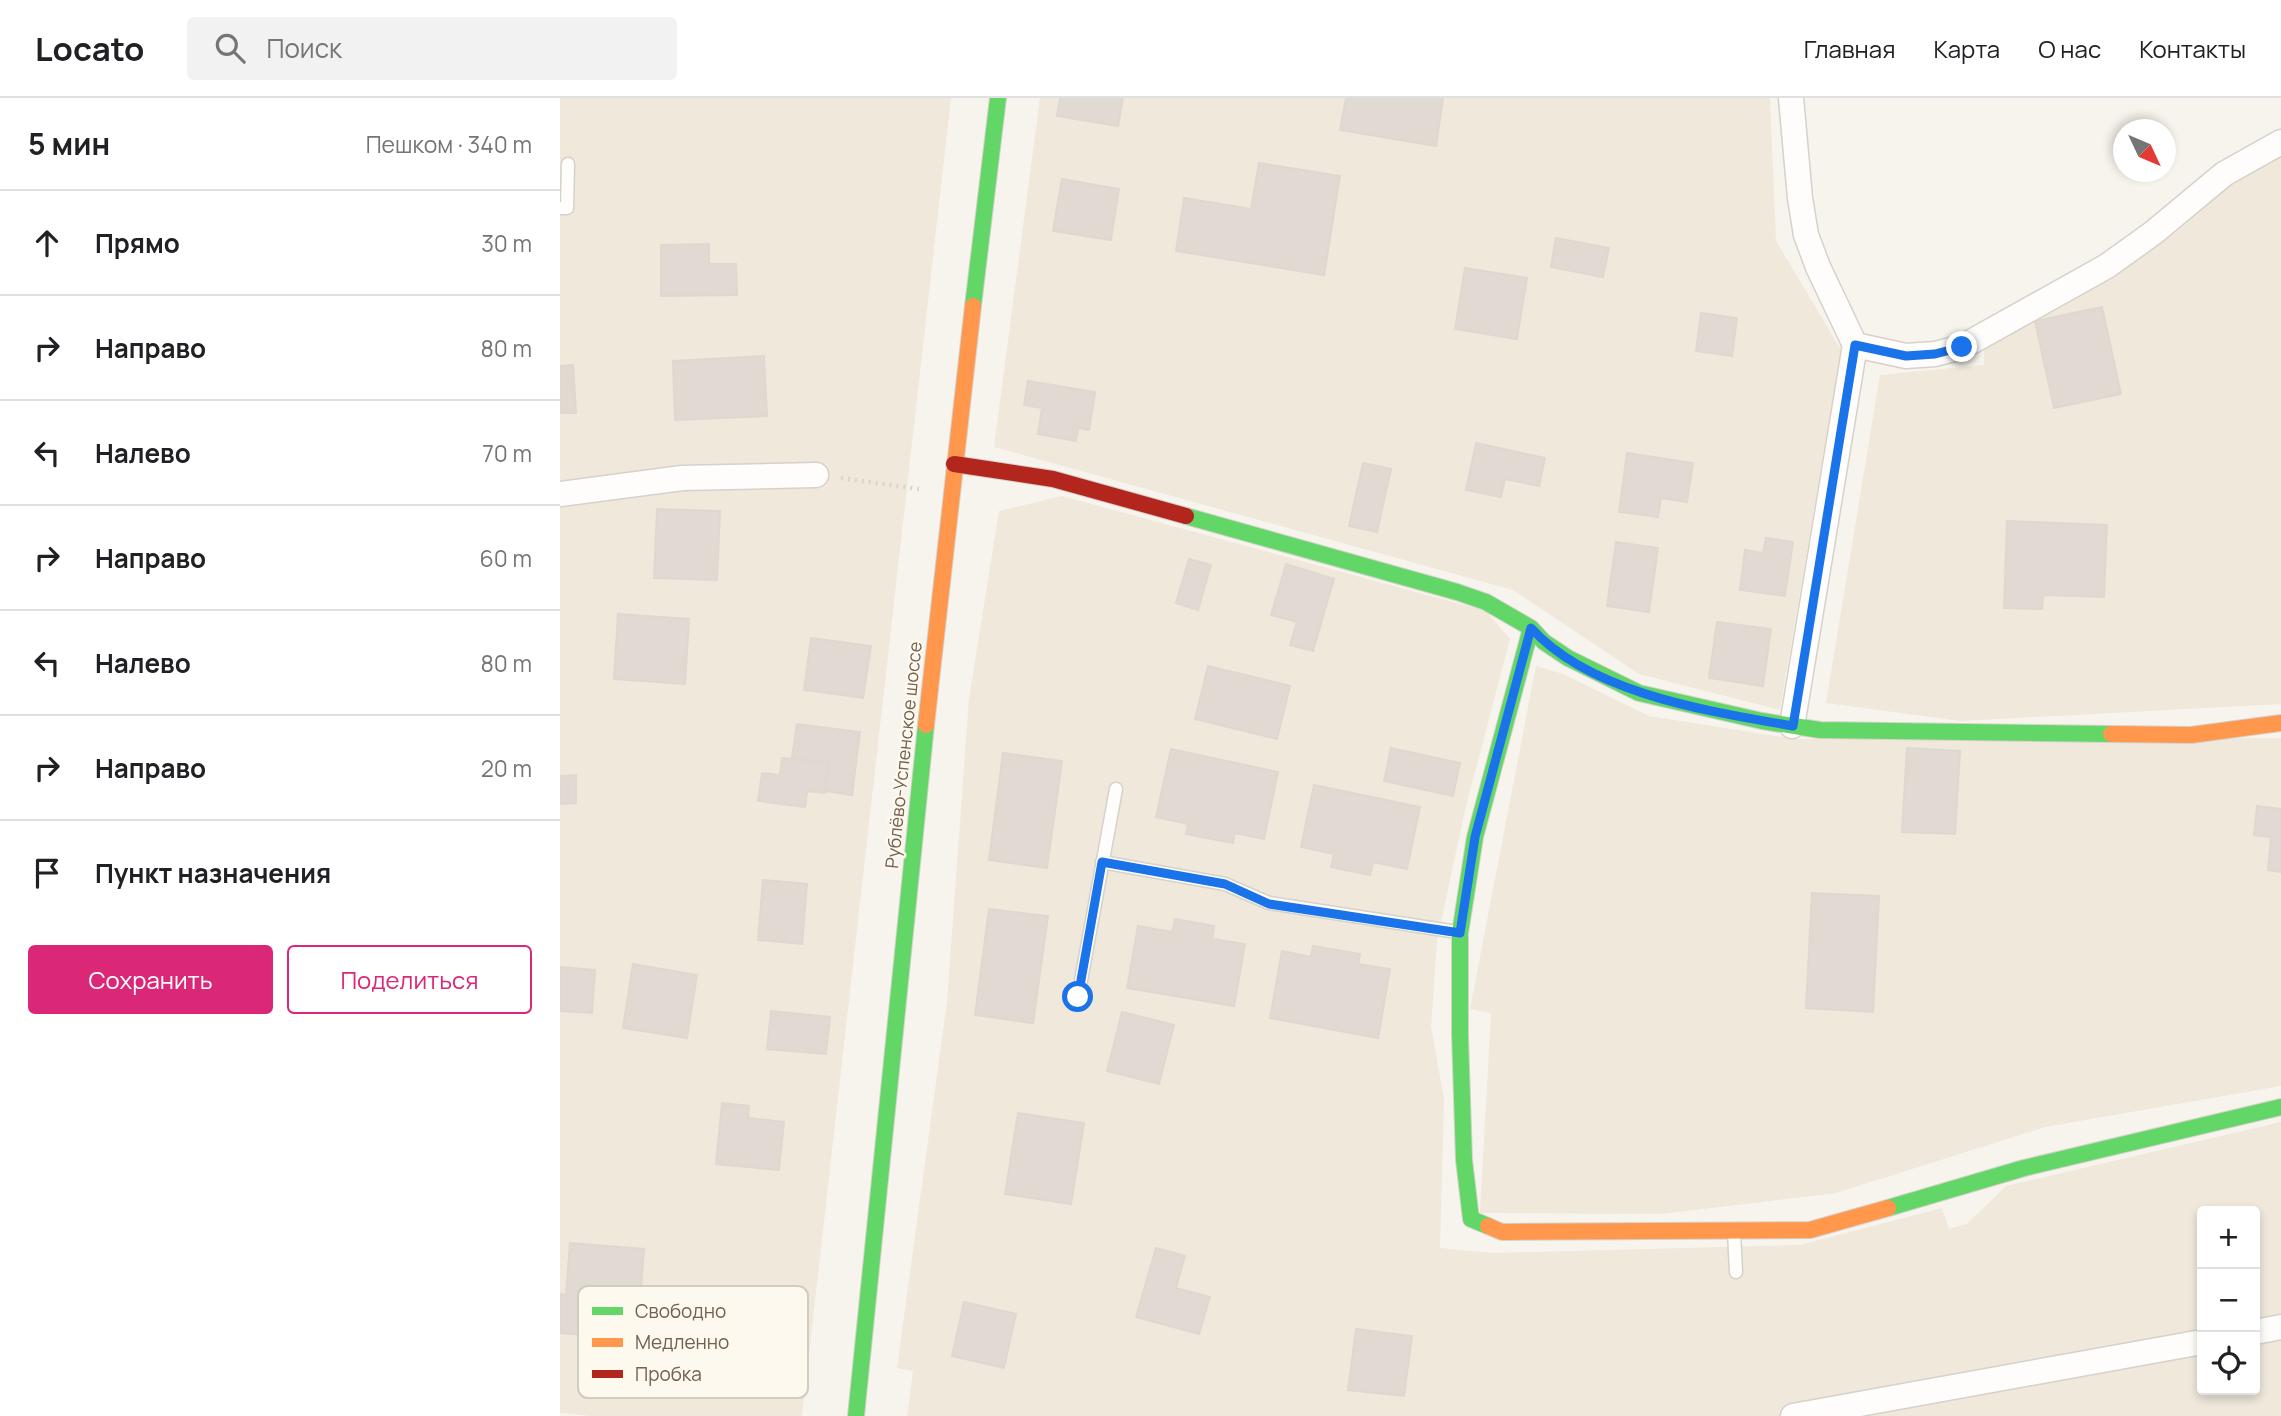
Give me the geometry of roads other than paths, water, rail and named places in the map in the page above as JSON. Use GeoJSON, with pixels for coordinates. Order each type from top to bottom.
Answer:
{"type":"FeatureCollection","features":[{"type":"Feature","properties":{"kind":"street","name":"Рублёво-Успенское шоссе"},"geometry":{"type":"LineString","coordinates":[[856,1416],[954,464],[998,98]]}},
{"type":"Feature","properties":{"kind":"street"},"geometry":{"type":"LineString","coordinates":[[1791,98],[1806,235],[1855,345],[1793,726]]}},
{"type":"Feature","properties":{"kind":"street"},"geometry":{"type":"LineString","coordinates":[[1855,345],[1906,356],[1935,354],[1962,347],[2106,266],[2153,233],[2224,174],[2281,142]]}},
{"type":"Feature","properties":{"kind":"street"},"geometry":{"type":"LineString","coordinates":[[954,464],[1053,479],[1457,592],[1486,603],[1531,628],[1544,642],[1568,658],[1639,693],[1793,726],[1820,730],[2191,735],[2281,723]]}},
{"type":"Feature","properties":{"kind":"street"},"geometry":{"type":"LineString","coordinates":[[560,494],[682,478],[816,475]]}},
{"type":"Feature","properties":{"kind":"street"},"geometry":{"type":"LineString","coordinates":[[1531,628],[1475,837],[1460,933],[1463,1146],[1471,1219],[1502,1233],[1810,1230],[2024,1168],[2281,1107]]}},
{"type":"Feature","properties":{"kind":"street"},"geometry":{"type":"LineString","coordinates":[[2260,1331],[2281,1328]]}},
{"type":"Feature","properties":{"kind":"street"},"geometry":{"type":"LineString","coordinates":[[1793,1416],[2197,1343]]}},
{"type":"Feature","properties":{"kind":"lane"},"geometry":{"type":"LineString","coordinates":[[560,208],[567,208],[568,164]]}},
{"type":"Feature","properties":{"kind":"lane"},"geometry":{"type":"LineString","coordinates":[[1078,997],[1116,789]]}},
{"type":"Feature","properties":{"kind":"lane"},"geometry":{"type":"LineString","coordinates":[[1102,862],[1225,884],[1269,904],[1460,933]]}},
{"type":"Feature","properties":{"kind":"lane"},"geometry":{"type":"LineString","coordinates":[[1734,1231],[1736,1272]]}}]}
